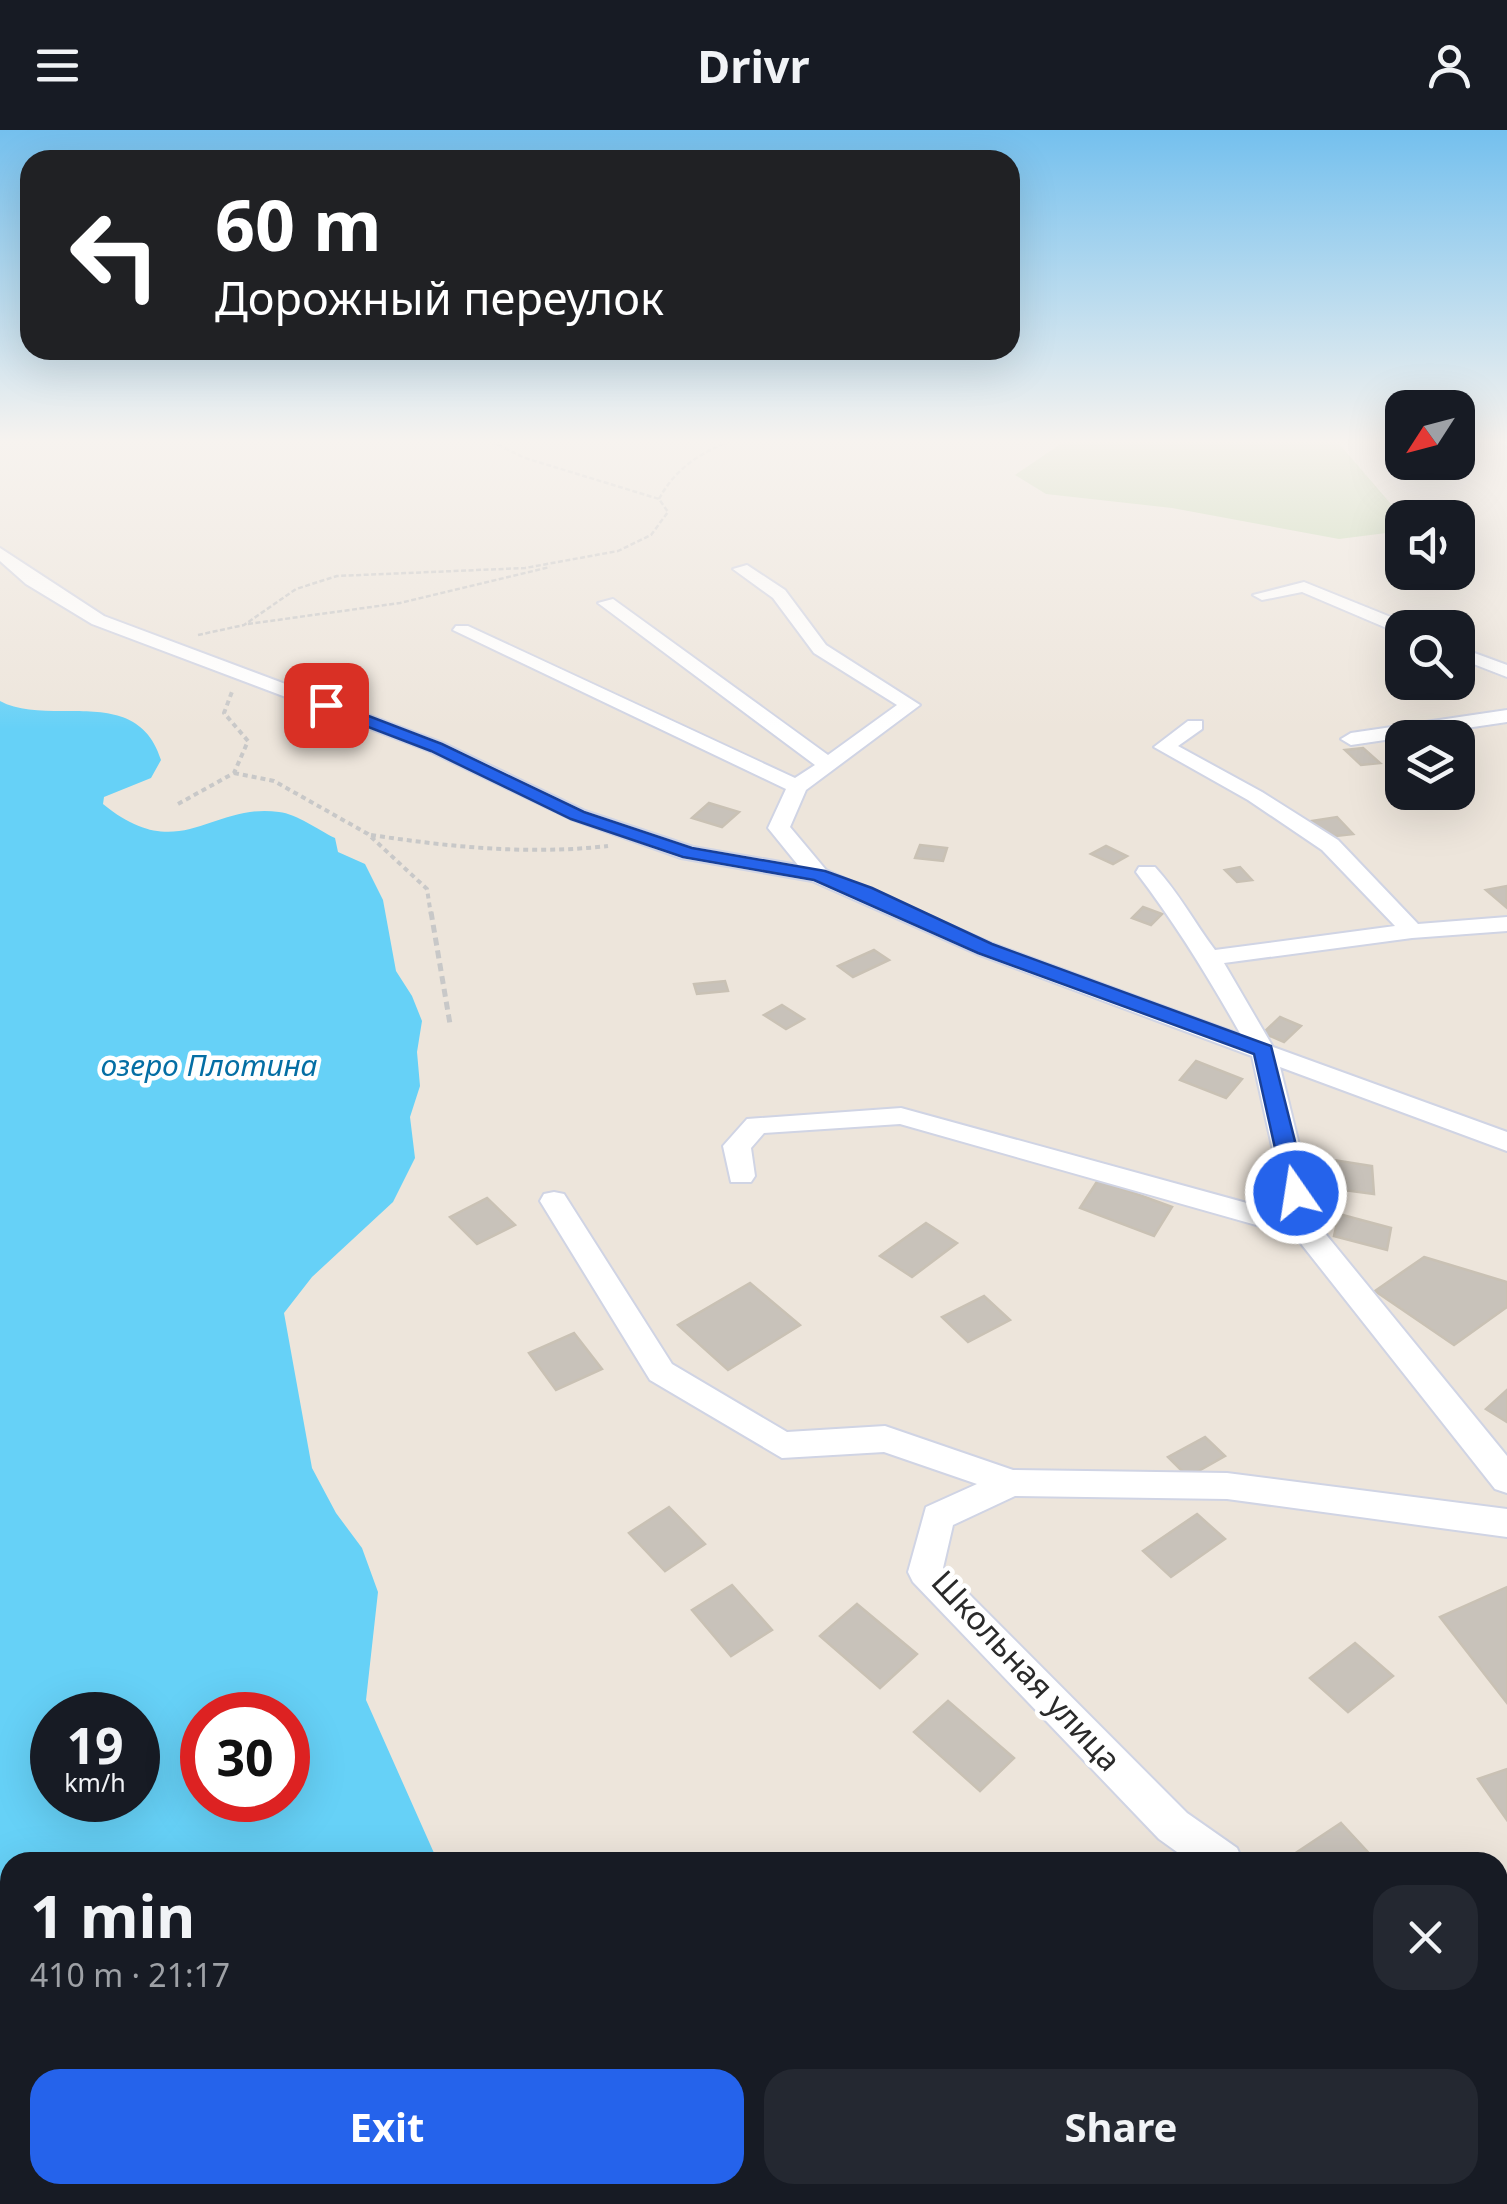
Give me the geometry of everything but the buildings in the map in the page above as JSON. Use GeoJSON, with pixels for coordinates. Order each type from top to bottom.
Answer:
{"type":"FeatureCollection","features":[{"type":"Feature","properties":{"kind":"street"},"geometry":{"type":"LineString","coordinates":[[0,553],[32,580],[98,620],[436,747],[578,815],[689,853],[818,875],[865,892],[985,948],[1507,1142]]}},
{"type":"Feature","properties":{"kind":"street"},"geometry":{"type":"LineString","coordinates":[[741,569],[779,594],[820,650],[910,705],[797,786],[780,828],[818,875]]}},
{"type":"Feature","properties":{"kind":"street"},"geometry":{"type":"LineString","coordinates":[[1262,595],[1304,587],[1385,621]]}},
{"type":"Feature","properties":{"kind":"street"},"geometry":{"type":"LineString","coordinates":[[607,603],[828,764]]}},
{"type":"Feature","properties":{"kind":"street"},"geometry":{"type":"LineString","coordinates":[[462,630],[797,786]]}},
{"type":"Feature","properties":{"kind":"street"},"geometry":{"type":"LineString","coordinates":[[1475,659],[1507,671]]}},
{"type":"Feature","properties":{"kind":"street"},"geometry":{"type":"LineString","coordinates":[[1350,740],[1507,716]]}},
{"type":"Feature","properties":{"kind":"street"},"geometry":{"type":"LineString","coordinates":[[1195,724],[1164,747],[1255,796],[1330,844],[1412,931]]}},
{"type":"Feature","properties":{"kind":"street"},"geometry":{"type":"LineString","coordinates":[[1147,872],[1172,898],[1176,914],[1209,958],[1263,1051],[1305,1228],[1507,1480]]}},
{"type":"Feature","properties":{"kind":"street"},"geometry":{"type":"LineString","coordinates":[[1209,958],[1412,931],[1507,924]]}},
{"type":"Feature","properties":{"kind":"street"},"geometry":{"type":"LineString","coordinates":[[742,1176],[737,1146],[756,1126],[901,1116],[1305,1228]]}},
{"type":"Feature","properties":{"kind":"street"},"geometry":{"type":"LineString","coordinates":[[554,1201],[661,1372],[782,1445],[885,1438],[1012,1482],[1228,1486],[1507,1523]]}},
{"type":"Feature","properties":{"kind":"street","name":"Школьная улица"},"geometry":{"type":"LineString","coordinates":[[1012,1482],[938,1517],[926,1572],[1173,1826],[1208,1852]]}},
{"type":"Feature","properties":{"kind":"path"},"geometry":{"type":"LineString","coordinates":[[247,624],[299,585],[348,574],[558,565],[603,558],[650,536]]}},
{"type":"Feature","properties":{"kind":"path"},"geometry":{"type":"LineString","coordinates":[[161,643],[247,624],[410,605],[558,565]]}},
{"type":"Feature","properties":{"kind":"path"},"geometry":{"type":"LineString","coordinates":[[178,804],[234,773],[248,741],[224,713],[239,672]]}},
{"type":"Feature","properties":{"kind":"path"},"geometry":{"type":"LineString","coordinates":[[234,773],[274,781],[368,834],[427,890],[450,1024]]}},
{"type":"Feature","properties":{"kind":"path"},"geometry":{"type":"LineString","coordinates":[[368,834],[465,850],[553,854],[614,846],[637,835]]}},
{"type":"Feature","properties":{"kind":"green space"},"geometry":{"type":"Polygon","coordinates":[[[1322,536],[1364,536],[1339,539],[1322,536]]]}},
{"type":"Feature","properties":{"kind":"water","name":"озеро Плотина"},"geometry":{"type":"Polygon","coordinates":[[[0,701],[42,711],[112,714],[133,722],[149,736],[161,760],[151,778],[104,797],[103,804],[130,822],[175,832],[255,811],[286,813],[335,838],[338,852],[365,864],[383,900],[396,971],[422,1021],[417,1052],[420,1086],[410,1117],[415,1158],[393,1202],[312,1277],[284,1313],[312,1468],[336,1513],[362,1548],[378,1592],[366,1700],[434,1852],[0,1852],[0,701]]]}},
{"type":"Feature","properties":{"kind":"route"},"geometry":{"type":"LineString","coordinates":[[326,705],[436,747],[578,815],[689,853],[818,875],[865,892],[985,948],[1263,1051],[1296,1193]]}}]}
